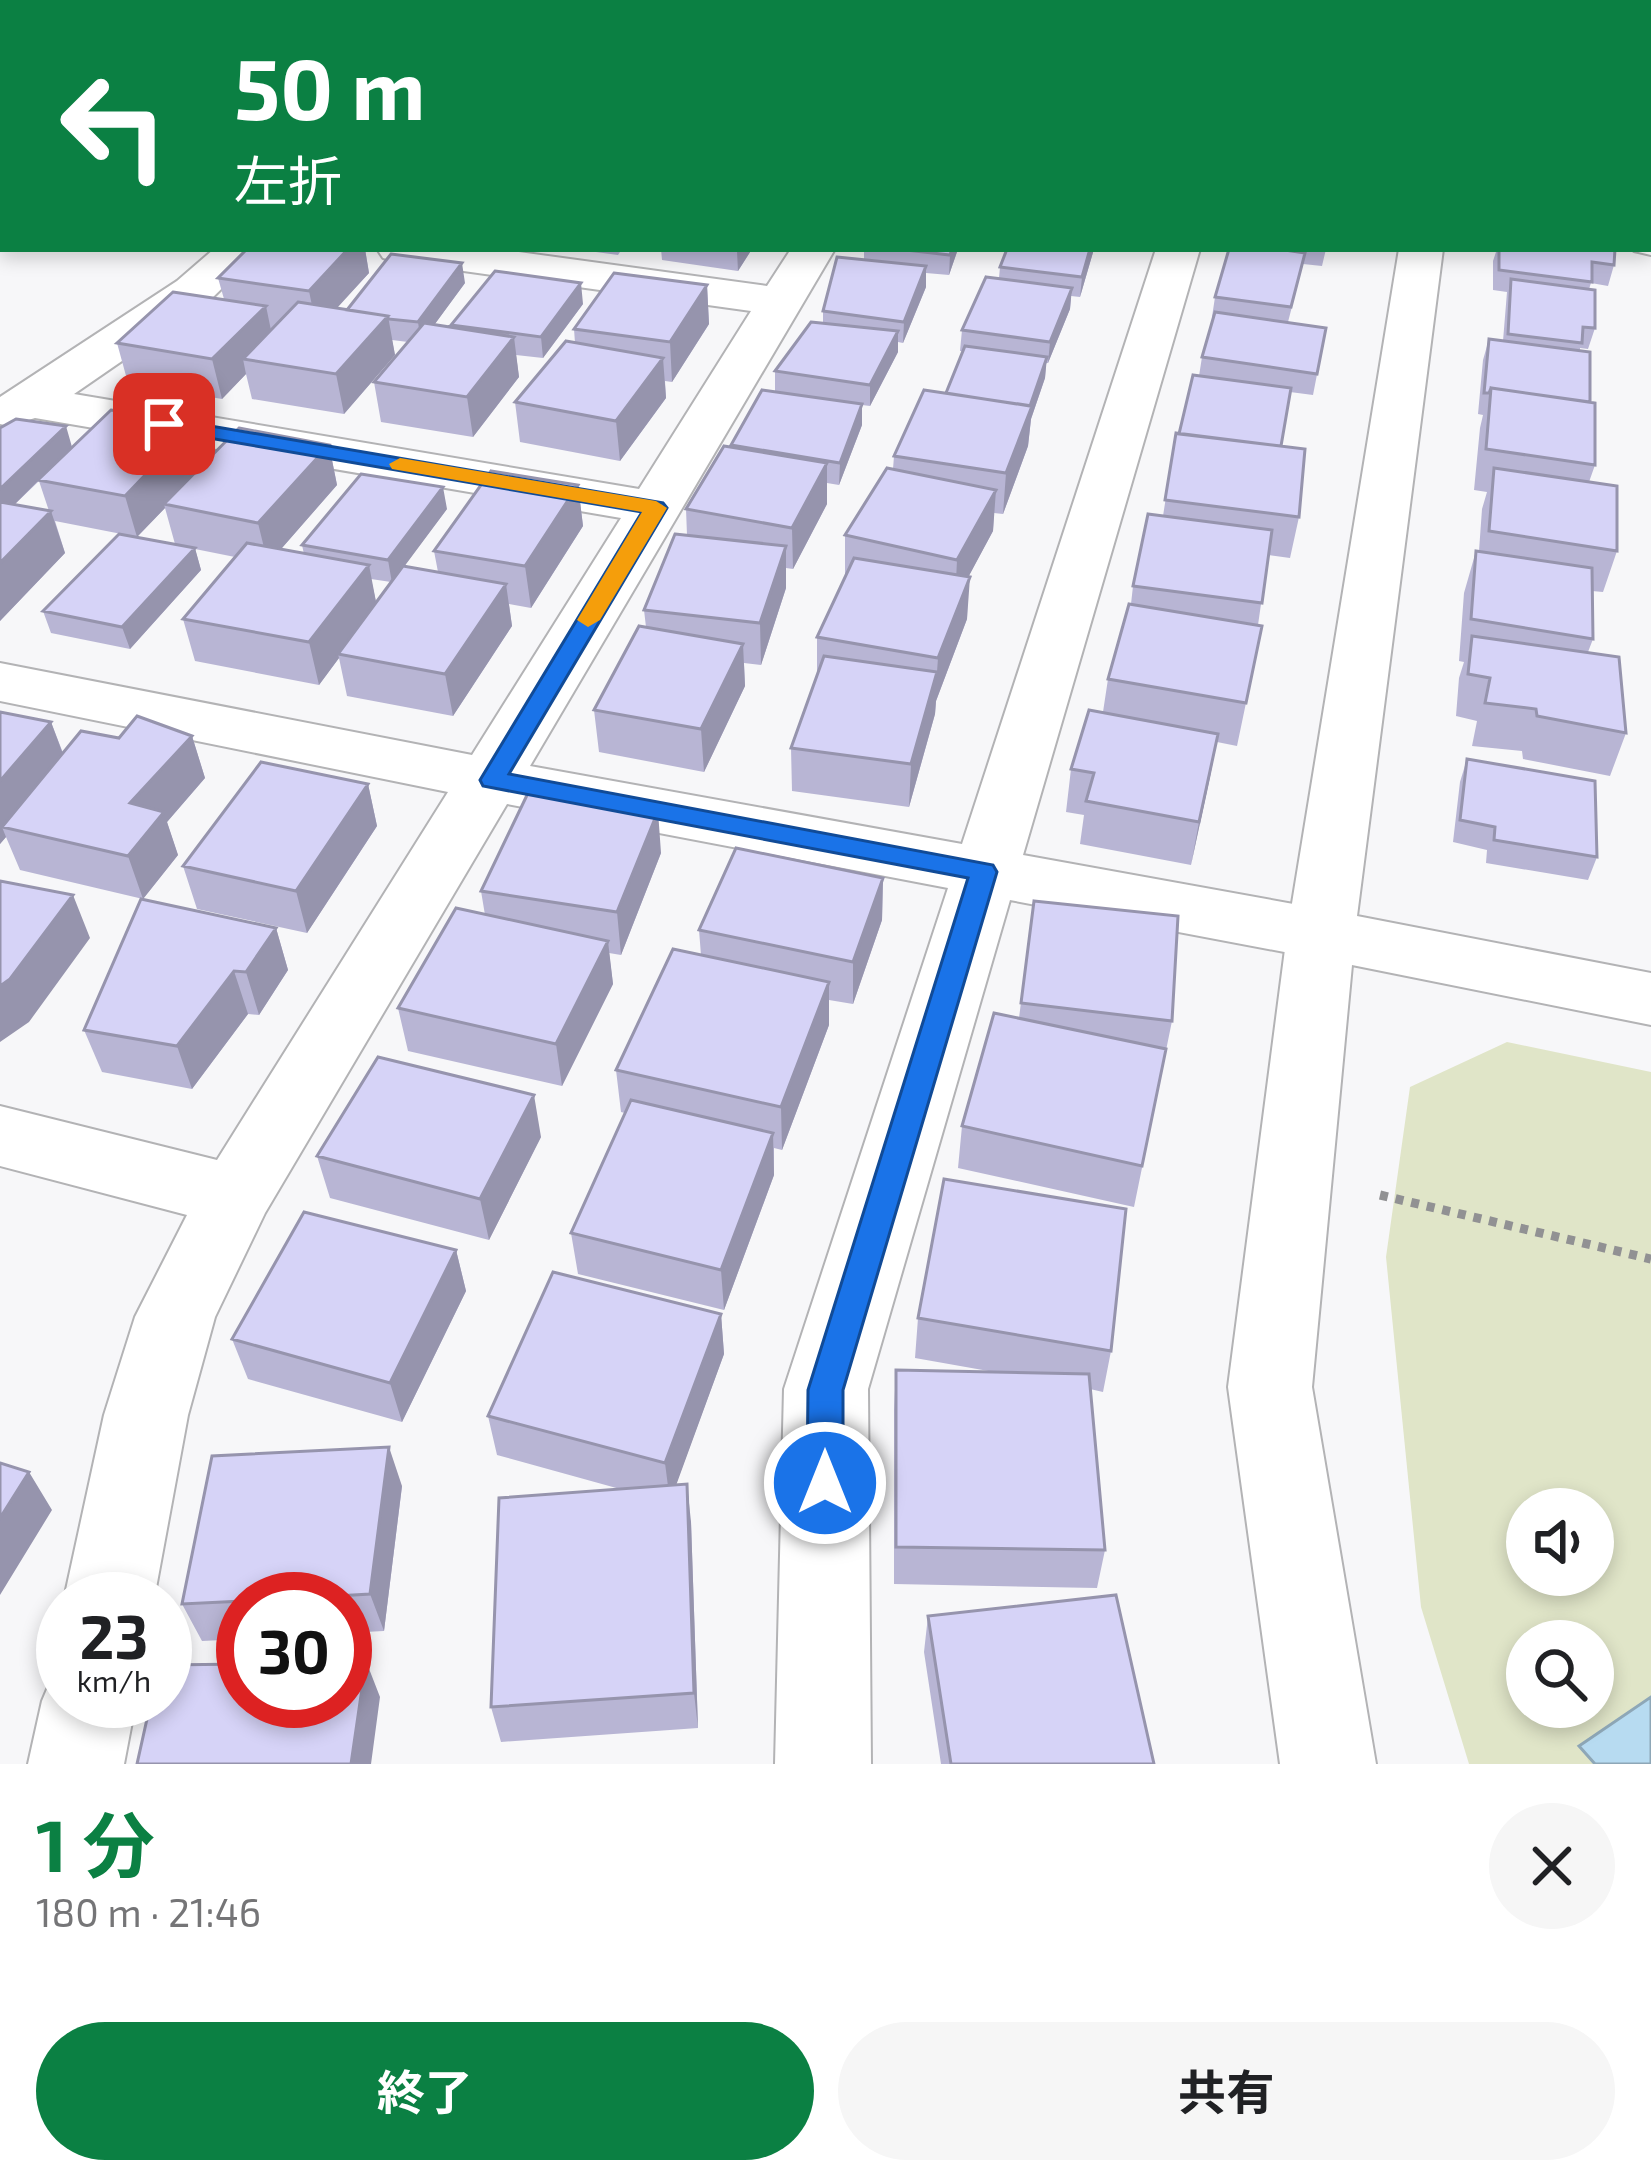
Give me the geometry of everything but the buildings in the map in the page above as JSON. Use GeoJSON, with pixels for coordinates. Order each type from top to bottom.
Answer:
{"type":"FeatureCollection","features":[{"type":"Feature","properties":{"kind":"street"},"geometry":{"type":"LineString","coordinates":[[15,408],[193,291],[237,252]]}},
{"type":"Feature","properties":{"kind":"street"},"geometry":{"type":"LineString","coordinates":[[114,1572],[146,1415],[175,1317],[235,1196],[798,275],[445,252]]}},
{"type":"Feature","properties":{"kind":"street"},"geometry":{"type":"LineString","coordinates":[[823,1764],[826,1390],[1177,252]]}},
{"type":"Feature","properties":{"kind":"street"},"geometry":{"type":"LineString","coordinates":[[1328,1764],[1270,1387],[1321,934],[1421,252]]}},
{"type":"Feature","properties":{"kind":"street"},"geometry":{"type":"LineString","coordinates":[[15,408],[656,508]]}},
{"type":"Feature","properties":{"kind":"street"},"geometry":{"type":"LineString","coordinates":[[0,682],[1651,999]]}},
{"type":"Feature","properties":{"kind":"street"},"geometry":{"type":"LineString","coordinates":[[0,1136],[235,1196]]}},
{"type":"Feature","properties":{"kind":"street"},"geometry":{"type":"LineString","coordinates":[[76,1764],[83,1728]]}},
{"type":"Feature","properties":{"kind":"path"},"geometry":{"type":"LineString","coordinates":[[1378,1195],[1651,1259]]}},
{"type":"Feature","properties":{"kind":"green space"},"geometry":{"type":"Polygon","coordinates":[[[1507,1042],[1651,1072],[1651,1764],[1469,1764],[1421,1607],[1386,1257],[1410,1087],[1507,1042]]]}},
{"type":"Feature","properties":{"kind":"water"},"geometry":{"type":"Polygon","coordinates":[[[1651,1697],[1651,1764],[1595,1764],[1579,1746],[1605,1728],[1614,1728],[1614,1722],[1651,1697]]]}},
{"type":"Feature","properties":{"kind":"slow traffic"},"geometry":{"type":"LineString","coordinates":[[400,464],[656,508],[588,620]]}},
{"type":"Feature","properties":{"kind":"route"},"geometry":{"type":"LineString","coordinates":[[164,424],[656,508],[493,780],[984,872],[826,1390],[825,1483]]}}]}
